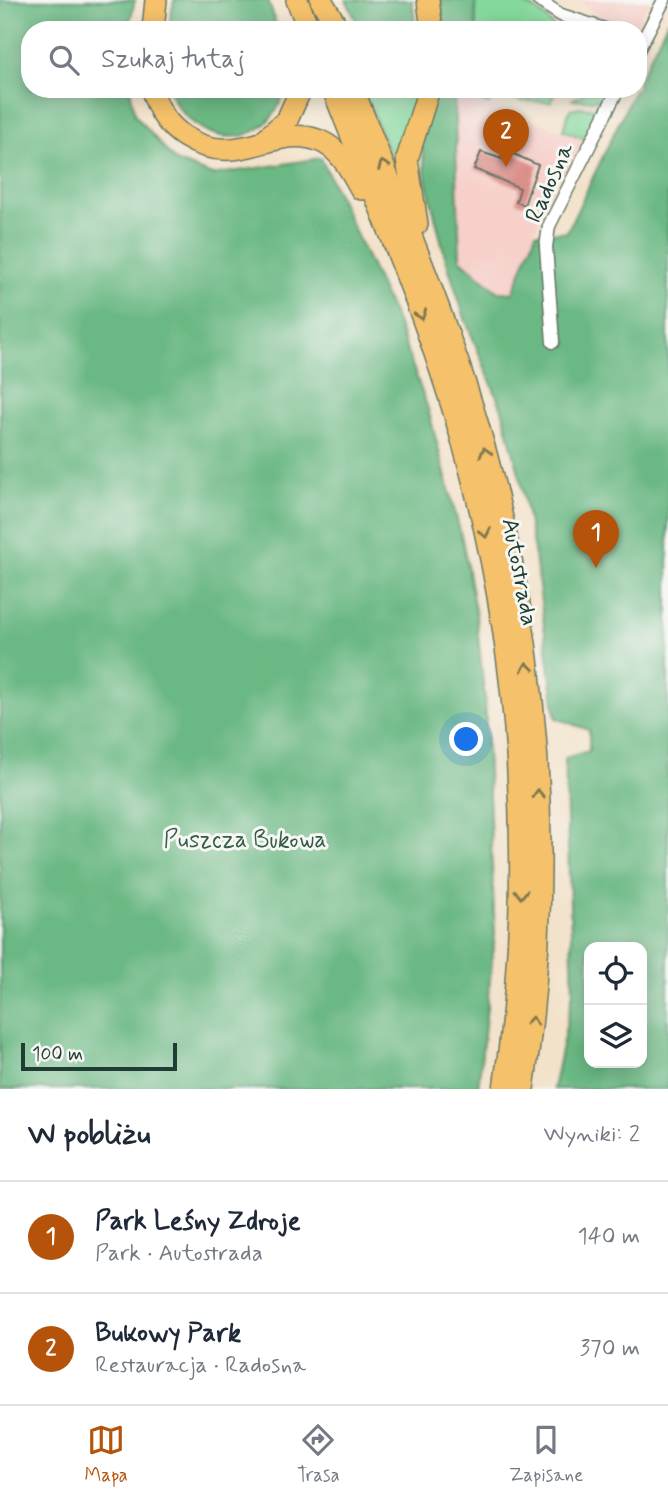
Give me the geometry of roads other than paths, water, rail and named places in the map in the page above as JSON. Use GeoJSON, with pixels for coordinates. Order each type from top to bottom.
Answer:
{"type":"FeatureCollection","features":[{"type":"Feature","properties":{"kind":"highway"},"geometry":{"type":"LineString","coordinates":[[154,21],[156,0]]}},
{"type":"Feature","properties":{"kind":"highway"},"geometry":{"type":"LineString","coordinates":[[287,0],[293,21]]}},
{"type":"Feature","properties":{"kind":"highway"},"geometry":{"type":"LineString","coordinates":[[297,0],[305,21]]}},
{"type":"Feature","properties":{"kind":"highway"},"geometry":{"type":"LineString","coordinates":[[319,0],[326,21]]}},
{"type":"Feature","properties":{"kind":"highway"},"geometry":{"type":"LineString","coordinates":[[319,0],[333,21]]}},
{"type":"Feature","properties":{"kind":"highway"},"geometry":{"type":"LineString","coordinates":[[428,0],[431,21]]}},
{"type":"Feature","properties":{"kind":"highway"},"geometry":{"type":"LineString","coordinates":[[156,98],[163,115],[191,141],[225,150],[284,138],[304,138],[317,140],[332,148],[354,176],[397,252]]}},
{"type":"Feature","properties":{"kind":"highway"},"geometry":{"type":"LineString","coordinates":[[257,145],[287,120],[297,98]]}},
{"type":"Feature","properties":{"kind":"highway","name":"Autostrada"},"geometry":{"type":"LineString","coordinates":[[336,98],[439,364],[475,489],[524,721]]}},
{"type":"Feature","properties":{"kind":"highway","name":"Autostrada"},"geometry":{"type":"LineString","coordinates":[[357,98],[443,320],[478,426],[500,509],[520,615],[526,751],[540,846],[538,927],[523,1089]]}},
{"type":"Feature","properties":{"kind":"highway"},"geometry":{"type":"LineString","coordinates":[[426,98],[410,145],[407,169],[415,215],[443,320]]}},
{"type":"Feature","properties":{"kind":"highway","name":"Autostrada"},"geometry":{"type":"LineString","coordinates":[[504,1089],[514,1013],[526,751]]}},
{"type":"Feature","properties":{"kind":"street"},"geometry":{"type":"LineString","coordinates":[[538,0],[561,15],[579,21]]}},
{"type":"Feature","properties":{"kind":"street"},"geometry":{"type":"LineString","coordinates":[[647,30],[664,0]]}},
{"type":"Feature","properties":{"kind":"street","name":"Radosna"},"geometry":{"type":"LineString","coordinates":[[553,342],[546,247],[549,226],[613,98]]}},
{"type":"Feature","properties":{"kind":"place","name":"Bukowy Park"},"geometry":{"type":"Point","coordinates":[506,167]}},
{"type":"Feature","properties":{"kind":"place","name":"Park Leśny Zdroje"},"geometry":{"type":"Point","coordinates":[596,568]}},
{"type":"Feature","properties":{"kind":"park label","name":"Puszcza Bukowa"},"geometry":{"type":"Point","coordinates":[245,840]}}]}
